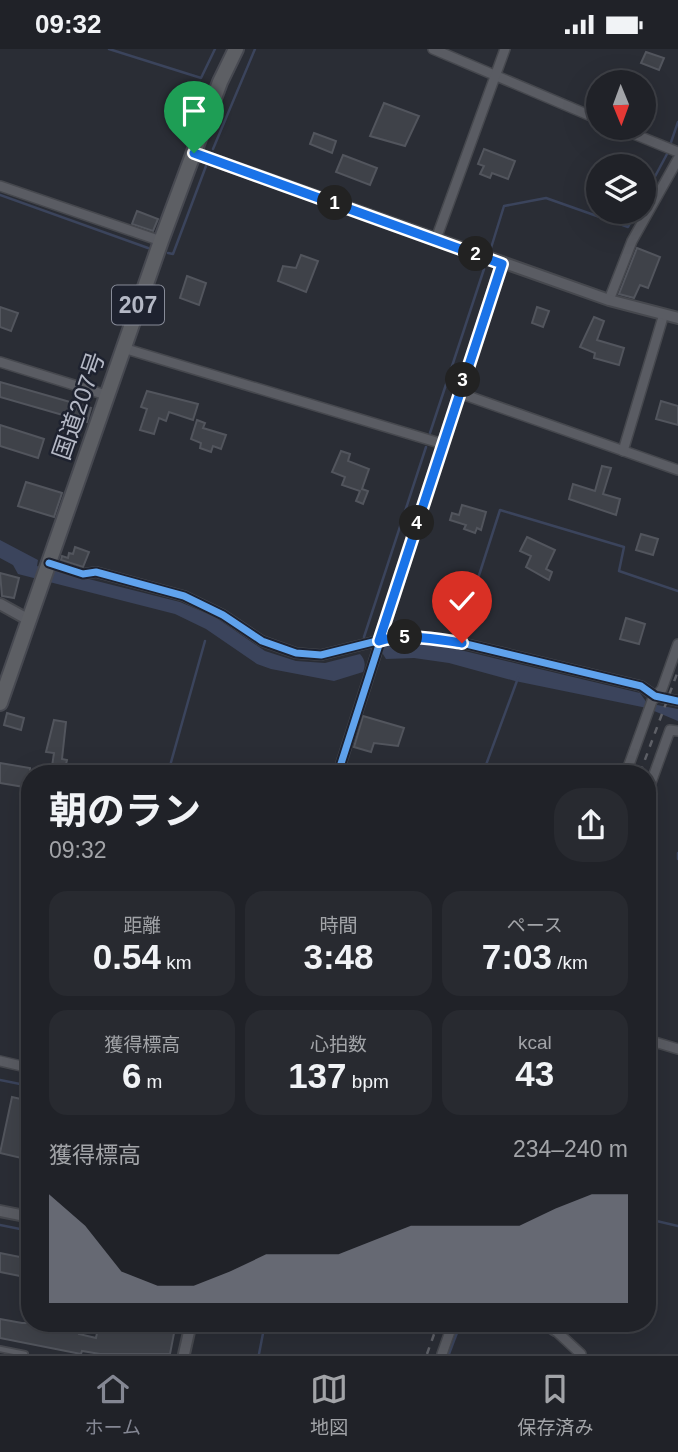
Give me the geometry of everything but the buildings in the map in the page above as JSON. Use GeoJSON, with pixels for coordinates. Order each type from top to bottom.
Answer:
{"type":"FeatureCollection","features":[{"type":"Feature","properties":{"kind":"highway","name":"国道207号"},"geometry":{"type":"LineString","coordinates":[[0,703],[161,241],[220,82],[236,49]]}},
{"type":"Feature","properties":{"kind":"street"},"geometry":{"type":"LineString","coordinates":[[433,49],[586,114]]}},
{"type":"Feature","properties":{"kind":"street"},"geometry":{"type":"LineString","coordinates":[[436,239],[498,76],[505,49]]}},
{"type":"Feature","properties":{"kind":"street"},"geometry":{"type":"LineString","coordinates":[[608,300],[632,241],[677,154],[648,140]]}},
{"type":"Feature","properties":{"kind":"street"},"geometry":{"type":"LineString","coordinates":[[194,153],[502,264],[663,317],[678,318]]}},
{"type":"Feature","properties":{"kind":"street"},"geometry":{"type":"LineString","coordinates":[[0,186],[161,241]]}},
{"type":"Feature","properties":{"kind":"street"},"geometry":{"type":"LineString","coordinates":[[340,765],[502,264]]}},
{"type":"Feature","properties":{"kind":"street"},"geometry":{"type":"LineString","coordinates":[[624,451],[663,317]]}},
{"type":"Feature","properties":{"kind":"street"},"geometry":{"type":"LineString","coordinates":[[123,348],[443,444]]}},
{"type":"Feature","properties":{"kind":"street"},"geometry":{"type":"LineString","coordinates":[[0,362],[106,395]]}},
{"type":"Feature","properties":{"kind":"street"},"geometry":{"type":"LineString","coordinates":[[459,393],[678,470]]}},
{"type":"Feature","properties":{"kind":"street"},"geometry":{"type":"LineString","coordinates":[[49,563],[83,574],[96,572],[184,596],[223,615],[262,641],[296,653],[321,655],[377,646],[393,637],[420,637],[458,643],[641,686],[653,699],[678,701]]}},
{"type":"Feature","properties":{"kind":"street"},"geometry":{"type":"LineString","coordinates":[[0,604],[29,620]]}},
{"type":"Feature","properties":{"kind":"street"},"geometry":{"type":"LineString","coordinates":[[629,765],[648,711],[653,699],[662,689],[678,644]]}},
{"type":"Feature","properties":{"kind":"street"},"geometry":{"type":"LineString","coordinates":[[656,769],[670,730],[678,731]]}},
{"type":"Feature","properties":{"kind":"street"},"geometry":{"type":"LineString","coordinates":[[656,1042],[678,1049]]}},
{"type":"Feature","properties":{"kind":"street"},"geometry":{"type":"LineString","coordinates":[[0,1061],[21,1066]]}},
{"type":"Feature","properties":{"kind":"street"},"geometry":{"type":"LineString","coordinates":[[0,1211],[21,1215]]}},
{"type":"Feature","properties":{"kind":"street"},"geometry":{"type":"LineString","coordinates":[[184,1354],[189,1332]]}},
{"type":"Feature","properties":{"kind":"street"},"geometry":{"type":"LineString","coordinates":[[442,1354],[450,1332]]}},
{"type":"Feature","properties":{"kind":"street"},"geometry":{"type":"LineString","coordinates":[[562,1332],[581,1354]]}},
{"type":"Feature","properties":{"kind":"lane"},"geometry":{"type":"LineString","coordinates":[[0,1349],[25,1354]]}},
{"type":"Feature","properties":{"kind":"water"},"geometry":{"type":"Polygon","coordinates":[[[0,540],[38,560],[37,566],[180,602],[215,617],[265,651],[296,661],[325,663],[360,654],[365,662],[363,672],[334,681],[257,664],[206,629],[175,614],[18,574],[13,565],[0,558],[0,540]]]}},
{"type":"Feature","properties":{"kind":"water"},"geometry":{"type":"Polygon","coordinates":[[[414,642],[452,648],[640,693],[647,703],[678,709],[678,721],[647,708],[515,681],[449,663],[414,658],[386,659],[381,651],[389,643],[414,642]]]}},
{"type":"Feature","properties":{"kind":"waterway"},"geometry":{"type":"LineString","coordinates":[[109,49],[201,78],[215,49]]}},
{"type":"Feature","properties":{"kind":"waterway"},"geometry":{"type":"LineString","coordinates":[[213,149],[255,49]]}},
{"type":"Feature","properties":{"kind":"waterway"},"geometry":{"type":"LineString","coordinates":[[656,175],[667,154],[678,122]]}},
{"type":"Feature","properties":{"kind":"waterway"},"geometry":{"type":"LineString","coordinates":[[168,253],[173,254],[206,166]]}},
{"type":"Feature","properties":{"kind":"waterway"},"geometry":{"type":"LineString","coordinates":[[0,195],[148,248]]}},
{"type":"Feature","properties":{"kind":"waterway"},"geometry":{"type":"LineString","coordinates":[[491,248],[504,206],[546,198],[586,212]]}},
{"type":"Feature","properties":{"kind":"waterway"},"geometry":{"type":"LineString","coordinates":[[620,224],[628,227],[630,224]]}},
{"type":"Feature","properties":{"kind":"waterway"},"geometry":{"type":"LineString","coordinates":[[430,433],[484,269]]}},
{"type":"Feature","properties":{"kind":"waterway"},"geometry":{"type":"LineString","coordinates":[[364,637],[426,447]]}},
{"type":"Feature","properties":{"kind":"waterway"},"geometry":{"type":"LineString","coordinates":[[455,650],[500,510],[624,547],[619,571],[678,591]]}},
{"type":"Feature","properties":{"kind":"waterway"},"geometry":{"type":"LineString","coordinates":[[170,765],[205,641]]}},
{"type":"Feature","properties":{"kind":"waterway"},"geometry":{"type":"LineString","coordinates":[[486,765],[518,678]]}},
{"type":"Feature","properties":{"kind":"waterway"},"geometry":{"type":"LineString","coordinates":[[678,853],[678,859]]}},
{"type":"Feature","properties":{"kind":"waterway"},"geometry":{"type":"LineString","coordinates":[[0,1080],[21,1084]]}},
{"type":"Feature","properties":{"kind":"waterway"},"geometry":{"type":"LineString","coordinates":[[656,1221],[678,1226]]}},
{"type":"Feature","properties":{"kind":"waterway"},"geometry":{"type":"LineString","coordinates":[[0,1225],[21,1229]]}},
{"type":"Feature","properties":{"kind":"waterway"},"geometry":{"type":"LineString","coordinates":[[259,1354],[263,1332]]}},
{"type":"Feature","properties":{"kind":"waterway"},"geometry":{"type":"LineString","coordinates":[[449,1354],[457,1332]]}},
{"type":"Feature","properties":{"kind":"railway"},"geometry":{"type":"LineString","coordinates":[[643,765],[678,671]]}},
{"type":"Feature","properties":{"kind":"railway"},"geometry":{"type":"LineString","coordinates":[[427,1354],[435,1332]]}},
{"type":"Feature","properties":{"kind":"cycle path"},"geometry":{"type":"LineString","coordinates":[[341,765],[501,264]]}},
{"type":"Feature","properties":{"kind":"cycle path"},"geometry":{"type":"LineString","coordinates":[[49,563],[83,574],[96,572],[184,596],[223,615],[262,641],[296,653],[321,655],[393,637],[420,637],[462,643],[641,686],[655,696],[678,701]]}},
{"type":"Feature","properties":{"kind":"route"},"geometry":{"type":"LineString","coordinates":[[194,153],[502,264],[379,641],[393,637],[420,637],[462,643]]}}]}
